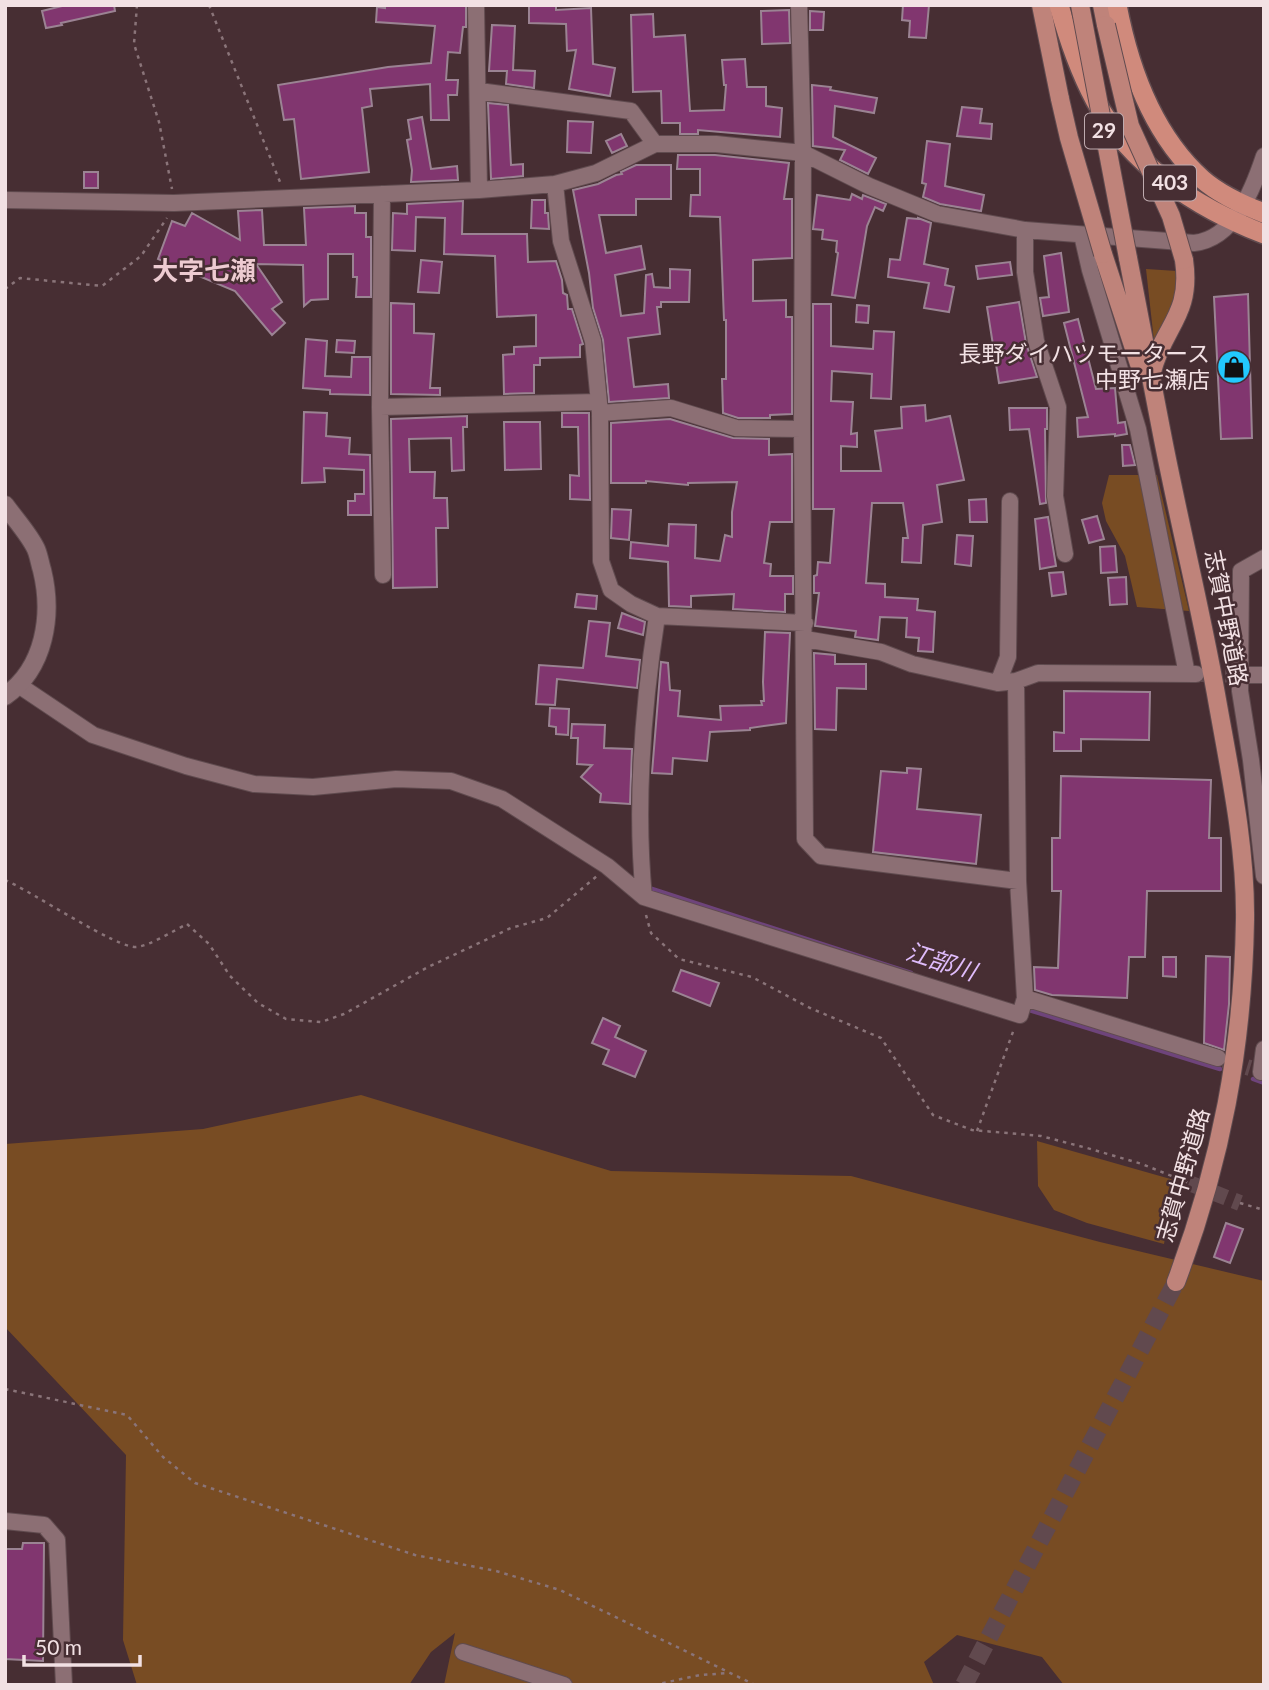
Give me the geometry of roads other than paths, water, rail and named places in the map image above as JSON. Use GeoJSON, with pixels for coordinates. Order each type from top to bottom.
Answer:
{"type":"FeatureCollection","features":[{"type":"Feature","properties":{"kind":"highway","name":"403"},"geometry":{"type":"LineString","coordinates":[[1059,5],[1083,77],[1096,103],[1129,146],[1168,182],[1212,212],[1264,234]]}},
{"type":"Feature","properties":{"kind":"highway","name":"403"},"geometry":{"type":"LineString","coordinates":[[1117,5],[1127,50],[1149,104],[1185,161],[1203,180],[1264,214]]}},
{"type":"Feature","properties":{"kind":"highway"},"geometry":{"type":"LineString","coordinates":[[1119,133],[1140,117],[1149,104]]}},
{"type":"Feature","properties":{"kind":"main road","name":"29"},"geometry":{"type":"LineString","coordinates":[[1041,5],[1074,160],[1161,430]]}},
{"type":"Feature","properties":{"kind":"main road","name":"志賀中野道路"},"geometry":{"type":"LineString","coordinates":[[1080,5],[1161,430],[1204,629],[1239,835],[1245,917],[1241,1017],[1228,1107],[1209,1187],[1176,1282]]}},
{"type":"Feature","properties":{"kind":"main road","name":"29"},"geometry":{"type":"LineString","coordinates":[[1102,5],[1130,125],[1171,216],[1184,260],[1186,285],[1182,307],[1155,359],[1151,374]]}},
{"type":"Feature","properties":{"kind":"street"},"geometry":{"type":"LineString","coordinates":[[476,5],[479,190]]}},
{"type":"Feature","properties":{"kind":"street"},"geometry":{"type":"LineString","coordinates":[[799,5],[803,153],[805,839],[821,856],[1018,881]]}},
{"type":"Feature","properties":{"kind":"street"},"geometry":{"type":"LineString","coordinates":[[479,92],[632,111],[655,144]]}},
{"type":"Feature","properties":{"kind":"street"},"geometry":{"type":"LineString","coordinates":[[5,201],[174,203],[479,190],[555,184],[596,173],[655,144],[716,144],[803,153],[869,186],[937,214],[1025,230],[1194,243],[1210,240],[1231,221],[1257,177],[1264,156]]}},
{"type":"Feature","properties":{"kind":"street"},"geometry":{"type":"LineString","coordinates":[[555,184],[561,241],[593,341],[599,408],[601,561],[611,590],[631,604],[657,616],[805,631],[881,652],[912,664],[998,683],[1016,681],[1038,673],[1191,674],[1138,429],[1090,270],[1082,234]]}},
{"type":"Feature","properties":{"kind":"street"},"geometry":{"type":"LineString","coordinates":[[382,194],[380,407],[383,575]]}},
{"type":"Feature","properties":{"kind":"street"},"geometry":{"type":"LineString","coordinates":[[1025,230],[1025,272],[1036,341],[1058,407],[1055,496],[1065,554]]}},
{"type":"Feature","properties":{"kind":"street"},"geometry":{"type":"LineString","coordinates":[[380,407],[671,408],[736,428],[802,429]]}},
{"type":"Feature","properties":{"kind":"street"},"geometry":{"type":"LineString","coordinates":[[998,683],[1008,657],[1010,501]]}},
{"type":"Feature","properties":{"kind":"street"},"geometry":{"type":"LineString","coordinates":[[5,505],[37,550],[48,595],[46,627],[38,656],[13,691],[93,735],[186,766],[254,784],[313,787],[396,779],[451,781],[502,799],[607,866],[643,896],[1020,1014],[1025,998],[1018,881],[1016,681]]}},
{"type":"Feature","properties":{"kind":"street"},"geometry":{"type":"LineString","coordinates":[[1264,558],[1241,571],[1240,691],[1264,876]]}},
{"type":"Feature","properties":{"kind":"street"},"geometry":{"type":"LineString","coordinates":[[643,896],[640,858],[646,692],[657,616]]}},
{"type":"Feature","properties":{"kind":"street"},"geometry":{"type":"LineString","coordinates":[[1241,675],[1264,675]]}},
{"type":"Feature","properties":{"kind":"street"},"geometry":{"type":"LineString","coordinates":[[1025,998],[1218,1058]]}},
{"type":"Feature","properties":{"kind":"street"},"geometry":{"type":"LineString","coordinates":[[1258,1071],[1264,1049]]}},
{"type":"Feature","properties":{"kind":"street"},"geometry":{"type":"LineString","coordinates":[[5,1521],[44,1525],[57,1540],[64,1685]]}},
{"type":"Feature","properties":{"kind":"street"},"geometry":{"type":"LineString","coordinates":[[463,1652],[564,1685]]}},
{"type":"Feature","properties":{"kind":"waterway","name":"江部川"},"geometry":{"type":"LineString","coordinates":[[652,889],[911,973]]}},
{"type":"Feature","properties":{"kind":"waterway","name":"江部川"},"geometry":{"type":"LineString","coordinates":[[1026,1009],[1220,1069]]}},
{"type":"Feature","properties":{"kind":"waterway","name":"江部川"},"geometry":{"type":"LineString","coordinates":[[1253,1079],[1264,1083]]}},
{"type":"Feature","properties":{"kind":"tunnel"},"geometry":{"type":"LineString","coordinates":[[1201,674],[1241,675]]}},
{"type":"Feature","properties":{"kind":"tunnel"},"geometry":{"type":"LineString","coordinates":[[1224,1060],[1250,1068]]}},
{"type":"Feature","properties":{"kind":"tunnel"},"geometry":{"type":"LineString","coordinates":[[1189,1183],[1240,1203]]}},
{"type":"Feature","properties":{"kind":"tunnel"},"geometry":{"type":"LineString","coordinates":[[964,1685],[1176,1282]]}},
{"type":"Feature","properties":{"kind":"place","name":"長野ダイハツモータース 中野七瀬店"},"geometry":{"type":"Point","coordinates":[1234,367]}},
{"type":"Feature","properties":{"kind":"district","name":"大字七瀬"},"geometry":{"type":"Point","coordinates":[204,271]}}]}
